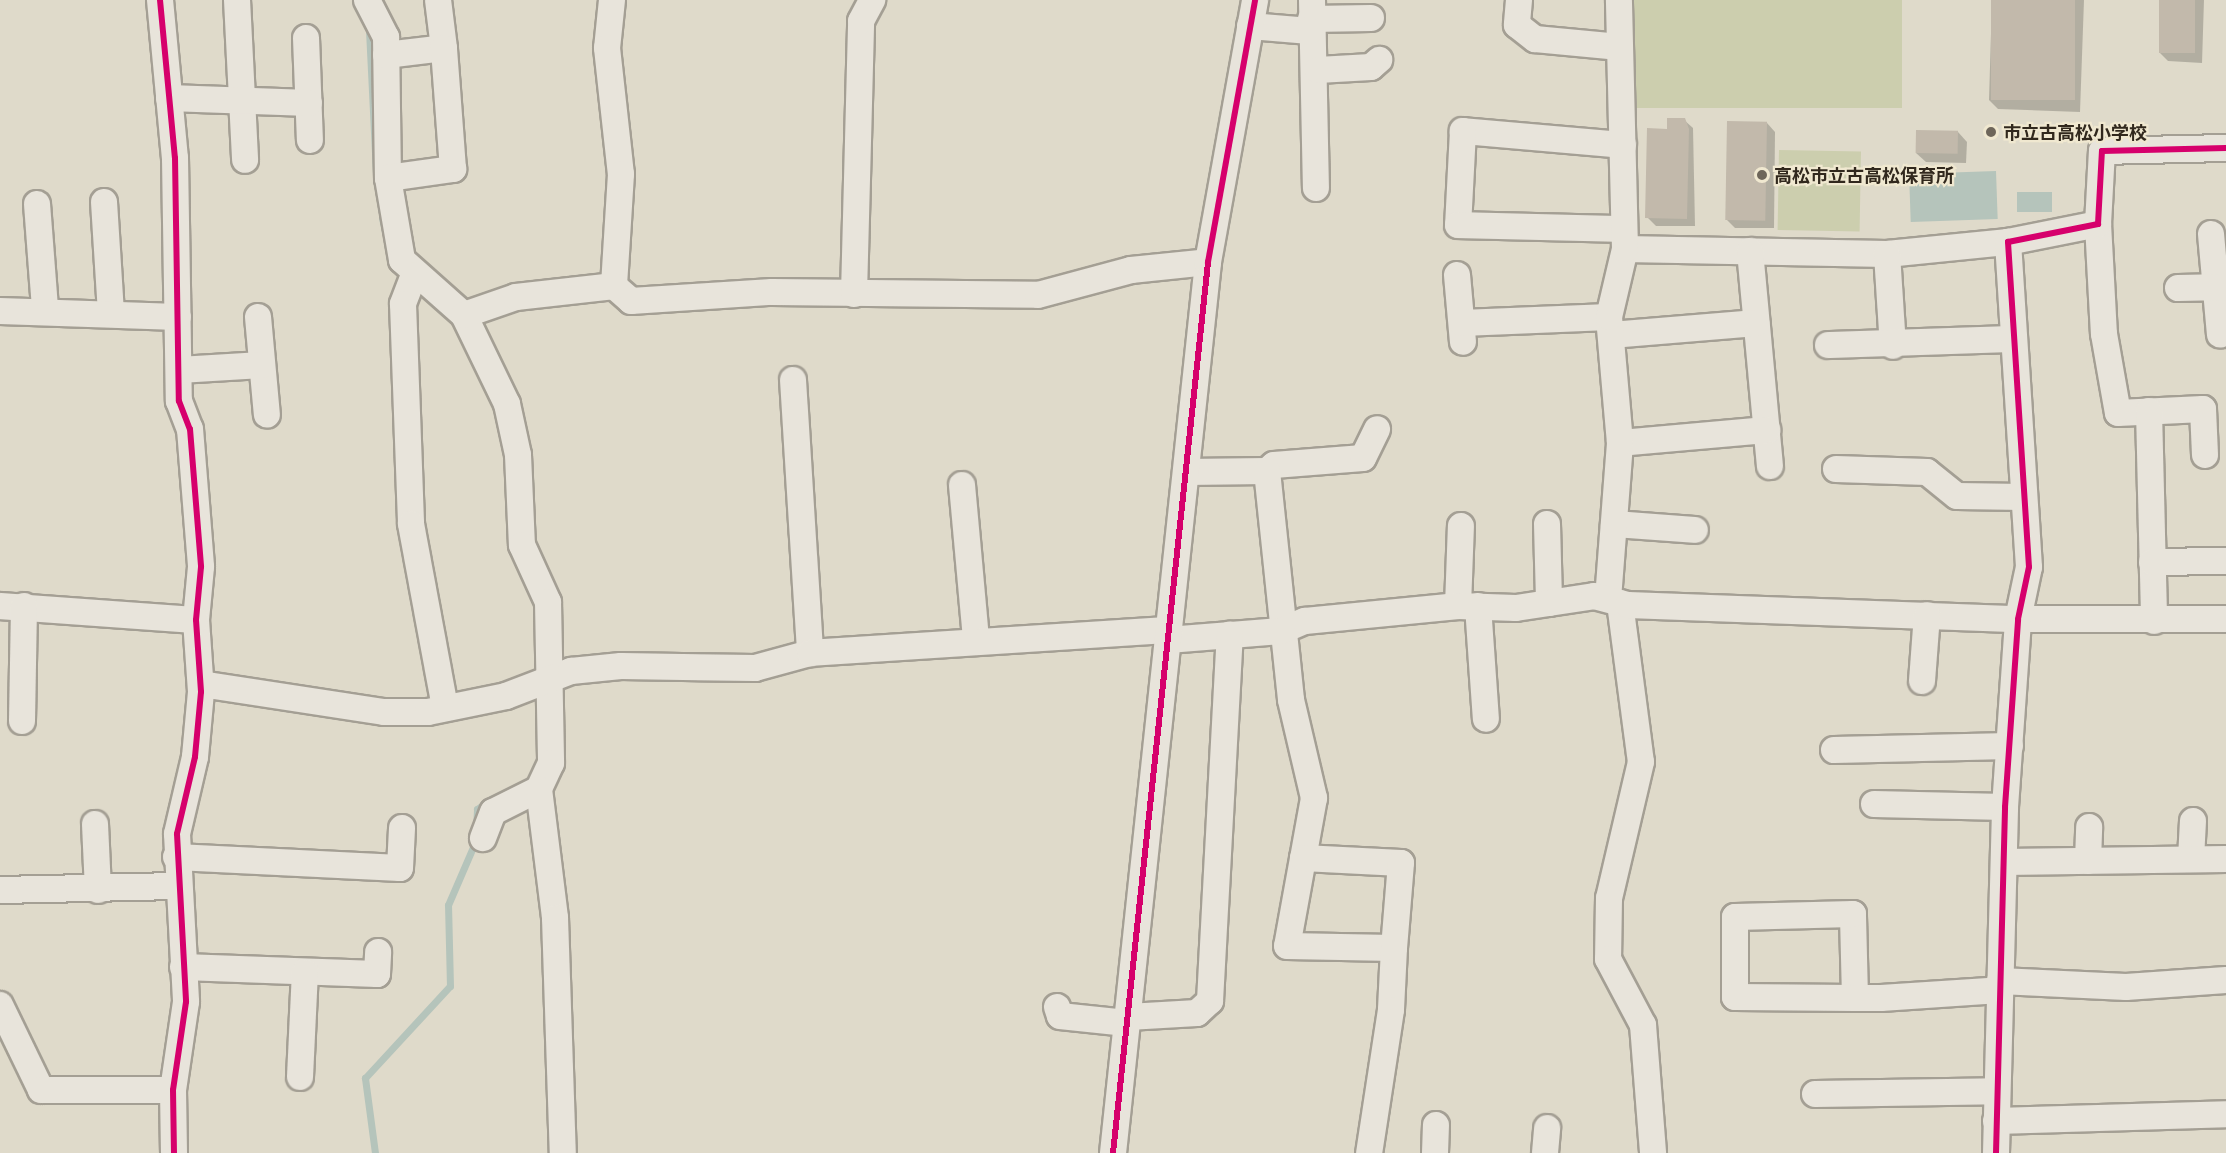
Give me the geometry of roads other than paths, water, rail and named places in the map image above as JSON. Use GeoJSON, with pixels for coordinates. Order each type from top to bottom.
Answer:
{"type":"FeatureCollection","features":[{"type":"Feature","properties":{"kind":"street"},"geometry":{"type":"LineString","coordinates":[[160,0],[169,98],[179,370],[200,522],[196,620],[201,684],[195,757],[176,856],[186,1028],[173,1090],[174,1153]]}},
{"type":"Feature","properties":{"kind":"street"},"geometry":{"type":"LineString","coordinates":[[237,0],[245,160]]}},
{"type":"Feature","properties":{"kind":"street"},"geometry":{"type":"LineString","coordinates":[[368,0],[386,37],[388,178],[402,260],[414,275],[464,315],[513,422],[522,545],[548,602],[543,682],[550,763],[539,789],[555,918],[563,1153]]}},
{"type":"Feature","properties":{"kind":"street"},"geometry":{"type":"LineString","coordinates":[[388,178],[453,169],[438,0]]}},
{"type":"Feature","properties":{"kind":"street"},"geometry":{"type":"LineString","coordinates":[[612,0],[607,48],[621,174],[614,286]]}},
{"type":"Feature","properties":{"kind":"street"},"geometry":{"type":"LineString","coordinates":[[854,294],[861,21],[872,0]]}},
{"type":"Feature","properties":{"kind":"street"},"geometry":{"type":"LineString","coordinates":[[1113,1153],[1209,262],[1255,0]]}},
{"type":"Feature","properties":{"kind":"street"},"geometry":{"type":"LineString","coordinates":[[1519,0],[1517,25],[1535,39],[1620,47]]}},
{"type":"Feature","properties":{"kind":"street"},"geometry":{"type":"LineString","coordinates":[[1619,0],[1624,239],[1610,326],[1620,443],[1614,524],[1614,601],[1641,762],[1609,898],[1608,959],[1643,1025],[1653,1153]]}},
{"type":"Feature","properties":{"kind":"street"},"geometry":{"type":"LineString","coordinates":[[1250,26],[1311,17],[1371,18]]}},
{"type":"Feature","properties":{"kind":"street"},"geometry":{"type":"LineString","coordinates":[[1311,17],[1317,69],[1316,188]]}},
{"type":"Feature","properties":{"kind":"street"},"geometry":{"type":"LineString","coordinates":[[306,38],[310,140]]}},
{"type":"Feature","properties":{"kind":"street"},"geometry":{"type":"LineString","coordinates":[[386,55],[444,48]]}},
{"type":"Feature","properties":{"kind":"street"},"geometry":{"type":"LineString","coordinates":[[1317,69],[1371,67],[1379,60]]}},
{"type":"Feature","properties":{"kind":"street"},"geometry":{"type":"LineString","coordinates":[[169,98],[309,103]]}},
{"type":"Feature","properties":{"kind":"street"},"geometry":{"type":"LineString","coordinates":[[1623,145],[1463,131],[1458,225],[1750,251],[1887,254],[2008,242],[2098,224]]}},
{"type":"Feature","properties":{"kind":"street"},"geometry":{"type":"LineString","coordinates":[[2205,455],[2203,410],[2118,413],[2104,334],[2098,224],[2102,151],[2226,147]]}},
{"type":"Feature","properties":{"kind":"street"},"geometry":{"type":"LineString","coordinates":[[104,202],[111,313]]}},
{"type":"Feature","properties":{"kind":"street"},"geometry":{"type":"LineString","coordinates":[[37,204],[45,309]]}},
{"type":"Feature","properties":{"kind":"street"},"geometry":{"type":"LineString","coordinates":[[2211,234],[2220,287],[2220,335]]}},
{"type":"Feature","properties":{"kind":"street"},"geometry":{"type":"LineString","coordinates":[[1996,1153],[2005,807],[2018,619],[2030,567],[2008,242]]}},
{"type":"Feature","properties":{"kind":"street"},"geometry":{"type":"LineString","coordinates":[[1750,251],[1770,466]]}},
{"type":"Feature","properties":{"kind":"street"},"geometry":{"type":"LineString","coordinates":[[1887,254],[1893,346]]}},
{"type":"Feature","properties":{"kind":"street"},"geometry":{"type":"LineString","coordinates":[[464,315],[516,297],[614,286],[631,301],[772,292],[1038,295],[1131,270],[1209,262]]}},
{"type":"Feature","properties":{"kind":"street"},"geometry":{"type":"LineString","coordinates":[[414,275],[403,304],[411,524],[445,708]]}},
{"type":"Feature","properties":{"kind":"street"},"geometry":{"type":"LineString","coordinates":[[1457,275],[1462,332],[1537,319],[1610,326],[1757,323]]}},
{"type":"Feature","properties":{"kind":"street"},"geometry":{"type":"LineString","coordinates":[[2178,288],[2220,287]]}},
{"type":"Feature","properties":{"kind":"street"},"geometry":{"type":"LineString","coordinates":[[0,311],[45,309],[178,317]]}},
{"type":"Feature","properties":{"kind":"street"},"geometry":{"type":"LineString","coordinates":[[258,317],[267,415]]}},
{"type":"Feature","properties":{"kind":"street"},"geometry":{"type":"LineString","coordinates":[[1828,345],[1893,346],[2013,339]]}},
{"type":"Feature","properties":{"kind":"street"},"geometry":{"type":"LineString","coordinates":[[179,370],[262,365]]}},
{"type":"Feature","properties":{"kind":"street"},"geometry":{"type":"LineString","coordinates":[[793,380],[810,653]]}},
{"type":"Feature","properties":{"kind":"street"},"geometry":{"type":"LineString","coordinates":[[2149,411],[2154,621]]}},
{"type":"Feature","properties":{"kind":"street"},"geometry":{"type":"LineString","coordinates":[[1186,472],[1267,471],[1274,465],[1362,458],[1377,429]]}},
{"type":"Feature","properties":{"kind":"street"},"geometry":{"type":"LineString","coordinates":[[1620,443],[1767,430]]}},
{"type":"Feature","properties":{"kind":"street"},"geometry":{"type":"LineString","coordinates":[[1836,469],[1927,472],[1958,496],[2024,497]]}},
{"type":"Feature","properties":{"kind":"street"},"geometry":{"type":"LineString","coordinates":[[1267,471],[1288,629],[1291,700],[1314,798],[1287,946],[1394,948]]}},
{"type":"Feature","properties":{"kind":"street"},"geometry":{"type":"LineString","coordinates":[[962,485],[976,638]]}},
{"type":"Feature","properties":{"kind":"street"},"geometry":{"type":"LineString","coordinates":[[1547,524],[1549,603]]}},
{"type":"Feature","properties":{"kind":"street"},"geometry":{"type":"LineString","coordinates":[[1614,524],[1695,530]]}},
{"type":"Feature","properties":{"kind":"street"},"geometry":{"type":"LineString","coordinates":[[1461,526],[1468,606],[1486,718]]}},
{"type":"Feature","properties":{"kind":"street"},"geometry":{"type":"LineString","coordinates":[[2152,562],[2226,561]]}},
{"type":"Feature","properties":{"kind":"street"},"geometry":{"type":"LineString","coordinates":[[201,684],[384,712],[445,708],[543,682],[621,666],[755,668],[810,653],[976,638],[1230,635],[1288,629],[1305,621],[1468,606],[1549,603],[1594,596],[1614,601],[2018,619],[2154,621],[2226,619]]}},
{"type":"Feature","properties":{"kind":"street"},"geometry":{"type":"LineString","coordinates":[[22,721],[12,606],[196,620]]}},
{"type":"Feature","properties":{"kind":"street"},"geometry":{"type":"LineString","coordinates":[[1922,681],[1927,615]]}},
{"type":"Feature","properties":{"kind":"street"},"geometry":{"type":"LineString","coordinates":[[1057,1007],[1060,1016],[1128,1020],[1197,1013],[1210,1001],[1230,635]]}},
{"type":"Feature","properties":{"kind":"street"},"geometry":{"type":"LineString","coordinates":[[1834,750],[2010,746]]}},
{"type":"Feature","properties":{"kind":"street"},"geometry":{"type":"LineString","coordinates":[[483,838],[493,812],[539,789]]}},
{"type":"Feature","properties":{"kind":"street"},"geometry":{"type":"LineString","coordinates":[[1874,804],[2005,807]]}},
{"type":"Feature","properties":{"kind":"street"},"geometry":{"type":"LineString","coordinates":[[2191,859],[2193,821]]}},
{"type":"Feature","properties":{"kind":"street"},"geometry":{"type":"LineString","coordinates":[[95,824],[98,890]]}},
{"type":"Feature","properties":{"kind":"street"},"geometry":{"type":"LineString","coordinates":[[2088,827],[2088,861]]}},
{"type":"Feature","properties":{"kind":"street"},"geometry":{"type":"LineString","coordinates":[[176,856],[400,868],[402,828]]}},
{"type":"Feature","properties":{"kind":"street"},"geometry":{"type":"LineString","coordinates":[[1303,858],[1401,863],[1392,1010],[1369,1153]]}},
{"type":"Feature","properties":{"kind":"street"},"geometry":{"type":"LineString","coordinates":[[2004,862],[2226,859]]}},
{"type":"Feature","properties":{"kind":"street"},"geometry":{"type":"LineString","coordinates":[[0,890],[98,890],[176,886]]}},
{"type":"Feature","properties":{"kind":"street"},"geometry":{"type":"LineString","coordinates":[[1855,998],[1853,914],[1736,917],[1735,997],[1855,998],[2000,985],[2126,987],[2226,981]]}},
{"type":"Feature","properties":{"kind":"street"},"geometry":{"type":"LineString","coordinates":[[183,967],[377,974],[378,952]]}},
{"type":"Feature","properties":{"kind":"street"},"geometry":{"type":"LineString","coordinates":[[300,1077],[305,972]]}},
{"type":"Feature","properties":{"kind":"street"},"geometry":{"type":"LineString","coordinates":[[0,1005],[41,1090],[173,1090]]}},
{"type":"Feature","properties":{"kind":"street"},"geometry":{"type":"LineString","coordinates":[[1815,1094],[1996,1091]]}},
{"type":"Feature","properties":{"kind":"street"},"geometry":{"type":"LineString","coordinates":[[1996,1120],[2226,1114]]}},
{"type":"Feature","properties":{"kind":"street"},"geometry":{"type":"LineString","coordinates":[[1435,1153],[1436,1125]]}},
{"type":"Feature","properties":{"kind":"waterway"},"geometry":{"type":"LineString","coordinates":[[369,30],[376,174]]}},
{"type":"Feature","properties":{"kind":"waterway"},"geometry":{"type":"LineString","coordinates":[[382,218],[392,262]]}},
{"type":"Feature","properties":{"kind":"waterway"},"geometry":{"type":"LineString","coordinates":[[476,829],[477,809],[491,799]]}},
{"type":"Feature","properties":{"kind":"waterway"},"geometry":{"type":"LineString","coordinates":[[375,1153],[365,1078],[450,986],[448,905],[476,840]]}},
{"type":"Feature","properties":{"kind":"place","name":"市立古高松小学校"},"geometry":{"type":"Point","coordinates":[1991,132]}},
{"type":"Feature","properties":{"kind":"place","name":"高松市立古高松保育所"},"geometry":{"type":"Point","coordinates":[1762,175]}}]}
